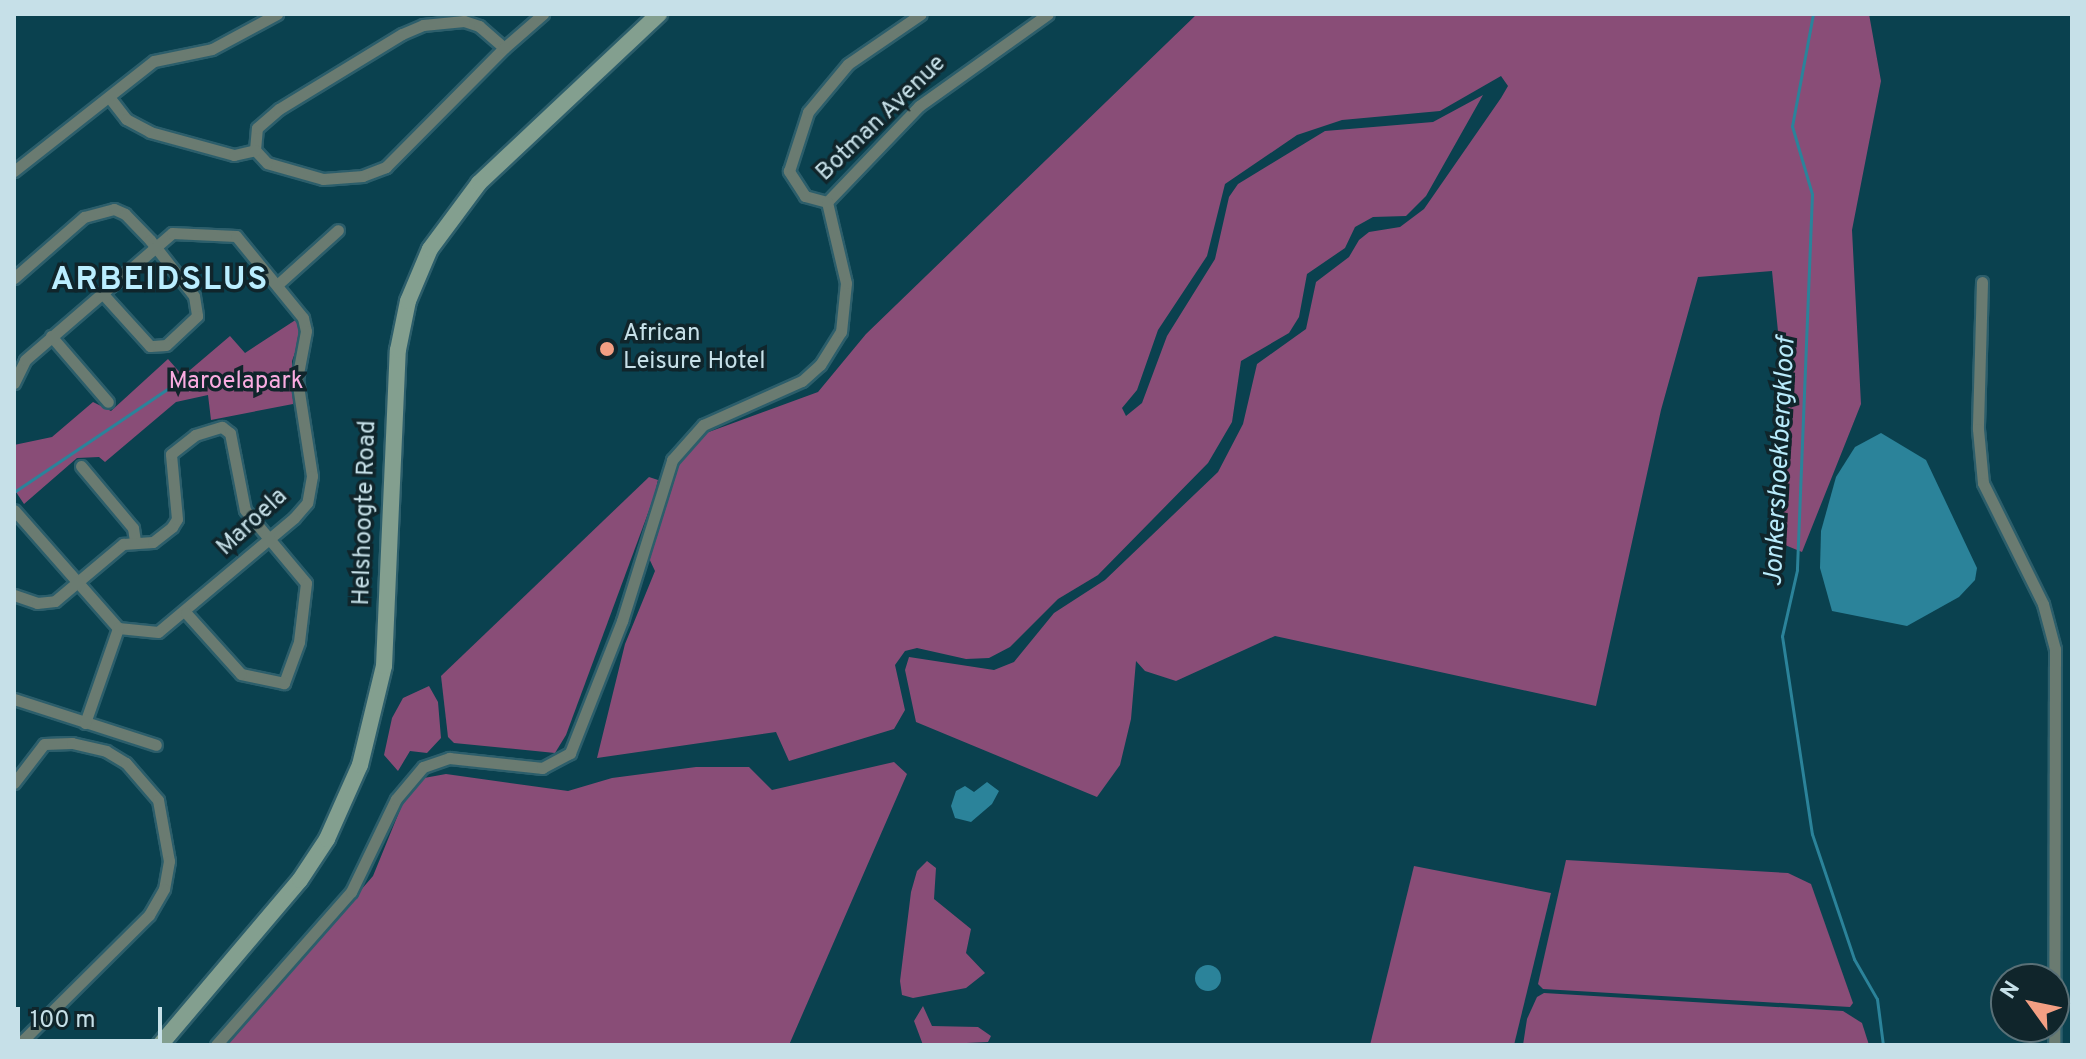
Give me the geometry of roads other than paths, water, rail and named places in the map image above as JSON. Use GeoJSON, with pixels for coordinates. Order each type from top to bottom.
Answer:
{"type":"FeatureCollection","features":[{"type":"Feature","properties":{"kind":"main road","name":"Helshoogte Road"},"geometry":{"type":"LineString","coordinates":[[160,1045],[300,880],[327,839],[360,765],[384,666],[398,350],[420,270],[447,222],[479,183],[659,14]]}},
{"type":"Feature","properties":{"kind":"street"},"geometry":{"type":"LineString","coordinates":[[14,171],[154,61],[212,49],[277,14]]}},
{"type":"Feature","properties":{"kind":"street"},"geometry":{"type":"LineString","coordinates":[[504,48],[473,23],[423,25],[264,118],[257,128],[255,150],[267,163],[323,179],[363,176],[386,167],[504,48],[543,14]]}},
{"type":"Feature","properties":{"kind":"street"},"geometry":{"type":"LineString","coordinates":[[216,1045],[351,892],[396,799],[423,767],[449,758],[542,768],[570,753],[622,621],[672,460],[703,425],[802,381],[841,332],[846,283],[827,202],[805,196],[789,171],[808,112],[848,64],[921,14]]}},
{"type":"Feature","properties":{"kind":"street","name":"Botman Avenue"},"geometry":{"type":"LineString","coordinates":[[827,202],[919,106],[1001,43],[1048,14]]}},
{"type":"Feature","properties":{"kind":"street"},"geometry":{"type":"LineString","coordinates":[[109,97],[126,119],[150,132],[234,155],[255,150]]}},
{"type":"Feature","properties":{"kind":"street"},"geometry":{"type":"LineString","coordinates":[[14,278],[84,217],[103,209],[125,214],[197,303],[192,323],[166,345],[150,346],[102,293]]}},
{"type":"Feature","properties":{"kind":"street"},"geometry":{"type":"LineString","coordinates":[[277,285],[338,230]]}},
{"type":"Feature","properties":{"kind":"street","name":"Maroela"},"geometry":{"type":"LineString","coordinates":[[14,383],[25,360],[172,233],[236,236],[303,318],[306,331],[297,379],[312,476],[307,503],[186,613],[158,632],[118,628]]}},
{"type":"Feature","properties":{"kind":"street"},"geometry":{"type":"LineString","coordinates":[[1982,282],[1979,457],[1992,508],[2052,629],[2057,822],[2054,1045]]}},
{"type":"Feature","properties":{"kind":"street"},"geometry":{"type":"LineString","coordinates":[[51,336],[108,402]]}},
{"type":"Feature","properties":{"kind":"street"},"geometry":{"type":"LineString","coordinates":[[14,595],[46,603],[77,583],[123,544],[153,542],[177,519],[171,454],[195,435],[222,427],[230,433],[245,510],[306,583],[299,642],[284,683],[241,674],[186,613]]}},
{"type":"Feature","properties":{"kind":"street"},"geometry":{"type":"LineString","coordinates":[[81,466],[133,528],[135,541]]}},
{"type":"Feature","properties":{"kind":"street"},"geometry":{"type":"LineString","coordinates":[[14,510],[118,628],[85,723]]}},
{"type":"Feature","properties":{"kind":"street"},"geometry":{"type":"LineString","coordinates":[[14,699],[156,745]]}},
{"type":"Feature","properties":{"kind":"street"},"geometry":{"type":"LineString","coordinates":[[14,783],[44,744],[85,744],[106,751],[126,763],[158,800],[169,861],[164,889],[149,915],[18,1045]]}},
{"type":"Feature","properties":{"kind":"street"},"geometry":{"type":"LineString","coordinates":[[2057,822],[2072,821]]}},
{"type":"Feature","properties":{"kind":"water"},"geometry":{"type":"Polygon","coordinates":[[[1881,433],[1926,460],[1977,568],[1975,580],[1959,597],[1907,626],[1832,611],[1820,568],[1821,531],[1836,477],[1855,447],[1881,433]]]}},
{"type":"Feature","properties":{"kind":"water"},"geometry":{"type":"Polygon","coordinates":[[[987,782],[999,791],[992,804],[971,822],[955,818],[951,806],[956,791],[965,786],[974,792],[987,782]]]}},
{"type":"Feature","properties":{"kind":"water"},"geometry":{"type":"Polygon","coordinates":[[[1208,965],[1217,969],[1221,978],[1217,987],[1208,991],[1199,987],[1195,978],[1199,969],[1208,965]]]}},
{"type":"Feature","properties":{"kind":"waterway","name":"Jonkershoekbergkloof"},"geometry":{"type":"LineString","coordinates":[[1813,14],[1792,126],[1812,194],[1797,570],[1782,636],[1812,834],[1854,959],[1877,999],[1883,1045]]}},
{"type":"Feature","properties":{"kind":"waterway"},"geometry":{"type":"LineString","coordinates":[[14,492],[176,383]]}},
{"type":"Feature","properties":{"kind":"place","name":"African Leisure Hotel"},"geometry":{"type":"Point","coordinates":[607,349]}},
{"type":"Feature","properties":{"kind":"district","name":"ARBEIDSLUS"},"geometry":{"type":"Point","coordinates":[160,281]}},
{"type":"Feature","properties":{"kind":"park label","name":"Maroelapark"},"geometry":{"type":"Point","coordinates":[236,383]}}]}
